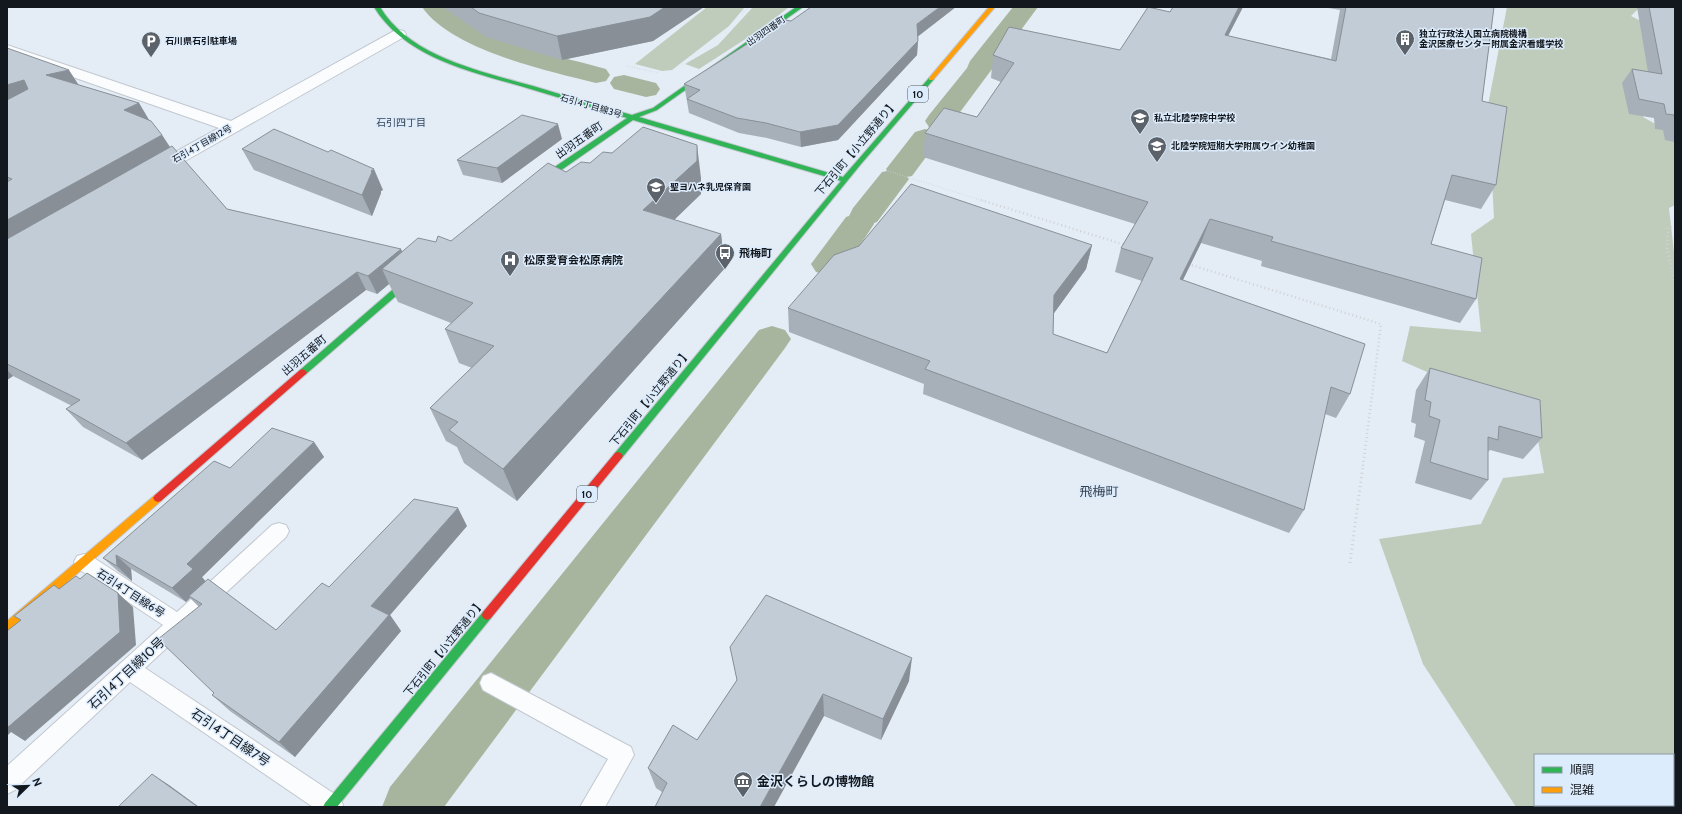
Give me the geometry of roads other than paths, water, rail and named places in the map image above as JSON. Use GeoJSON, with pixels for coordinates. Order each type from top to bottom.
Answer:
{"type":"FeatureCollection","features":[{"type":"Feature","properties":{"kind":"street","name":"石引4丁目線3号"},"geometry":{"type":"LineString","coordinates":[[377,7],[386,21],[399,34],[434,54],[464,68],[845,180]]}},
{"type":"Feature","properties":{"kind":"street","name":"出羽四番町"},"geometry":{"type":"LineString","coordinates":[[631,118],[654,109],[800,7]]}},
{"type":"Feature","properties":{"kind":"street","name":"下石引町【小立野通り】"},"geometry":{"type":"LineString","coordinates":[[330,806],[859,163],[992,7]]}},
{"type":"Feature","properties":{"kind":"street","name":"石引4丁目線12号"},"geometry":{"type":"LineString","coordinates":[[144,177],[399,34]]}},
{"type":"Feature","properties":{"kind":"street"},"geometry":{"type":"LineString","coordinates":[[7,48],[232,127]]}},
{"type":"Feature","properties":{"kind":"street","name":"出羽五番町"},"geometry":{"type":"LineString","coordinates":[[528,189],[631,118]]}},
{"type":"Feature","properties":{"kind":"street","name":"出羽五番町"},"geometry":{"type":"LineString","coordinates":[[11,620],[84,562],[421,270]]}},
{"type":"Feature","properties":{"kind":"lane","name":"石引4丁目線10号"},"geometry":{"type":"LineString","coordinates":[[7,782],[279,531]]}},
{"type":"Feature","properties":{"kind":"lane","name":"石引4丁目線6号"},"geometry":{"type":"LineString","coordinates":[[84,562],[178,624]]}},
{"type":"Feature","properties":{"kind":"lane","name":"石引4丁目線7号"},"geometry":{"type":"LineString","coordinates":[[130,670],[330,806]]}},
{"type":"Feature","properties":{"kind":"lane"},"geometry":{"type":"LineString","coordinates":[[492,683],[623,755],[592,807]]}},
{"type":"Feature","properties":{"kind":"waterway"},"geometry":{"type":"LineString","coordinates":[[434,7],[449,21],[487,42],[532,57],[596,75]]}},
{"type":"Feature","properties":{"kind":"waterway"},"geometry":{"type":"LineString","coordinates":[[980,67],[1026,7]]}},
{"type":"Feature","properties":{"kind":"waterway"},"geometry":{"type":"LineString","coordinates":[[939,121],[975,74]]}},
{"type":"Feature","properties":{"kind":"waterway"},"geometry":{"type":"LineString","coordinates":[[624,83],[646,89]]}},
{"type":"Feature","properties":{"kind":"waterway"},"geometry":{"type":"LineString","coordinates":[[901,169],[925,138]]}},
{"type":"Feature","properties":{"kind":"waterway"},"geometry":{"type":"LineString","coordinates":[[865,215],[893,179]]}},
{"type":"Feature","properties":{"kind":"waterway"},"geometry":{"type":"LineString","coordinates":[[828,264],[858,224]]}},
{"type":"Feature","properties":{"kind":"waterway"},"geometry":{"type":"LineString","coordinates":[[410,807],[772,339]]}},
{"type":"Feature","properties":{"kind":"place","name":"独立行政法人国立病院機構 金沢医療センター附属金沢看護学校"},"geometry":{"type":"Point","coordinates":[1405,56]}},
{"type":"Feature","properties":{"kind":"place","name":"石川県石引駐車場"},"geometry":{"type":"Point","coordinates":[151,58]}},
{"type":"Feature","properties":{"kind":"place","name":"私立北陸学院中学校"},"geometry":{"type":"Point","coordinates":[1140,135]}},
{"type":"Feature","properties":{"kind":"place","name":"北陸学院短期大学附属ウイン幼稚園"},"geometry":{"type":"Point","coordinates":[1157,163]}},
{"type":"Feature","properties":{"kind":"place","name":"聖ヨハネ乳児保育園"},"geometry":{"type":"Point","coordinates":[656,204]}},
{"type":"Feature","properties":{"kind":"place","name":"飛梅町"},"geometry":{"type":"Point","coordinates":[725,270]}},
{"type":"Feature","properties":{"kind":"place","name":"松原愛育会松原病院"},"geometry":{"type":"Point","coordinates":[510,277]}},
{"type":"Feature","properties":{"kind":"place","name":"金沢くらしの博物館"},"geometry":{"type":"Point","coordinates":[743,798]}},
{"type":"Feature","properties":{"kind":"district","name":"石引四丁目"},"geometry":{"type":"Point","coordinates":[401,122]}},
{"type":"Feature","properties":{"kind":"district","name":"飛梅町"},"geometry":{"type":"Point","coordinates":[1099,491]}}]}
